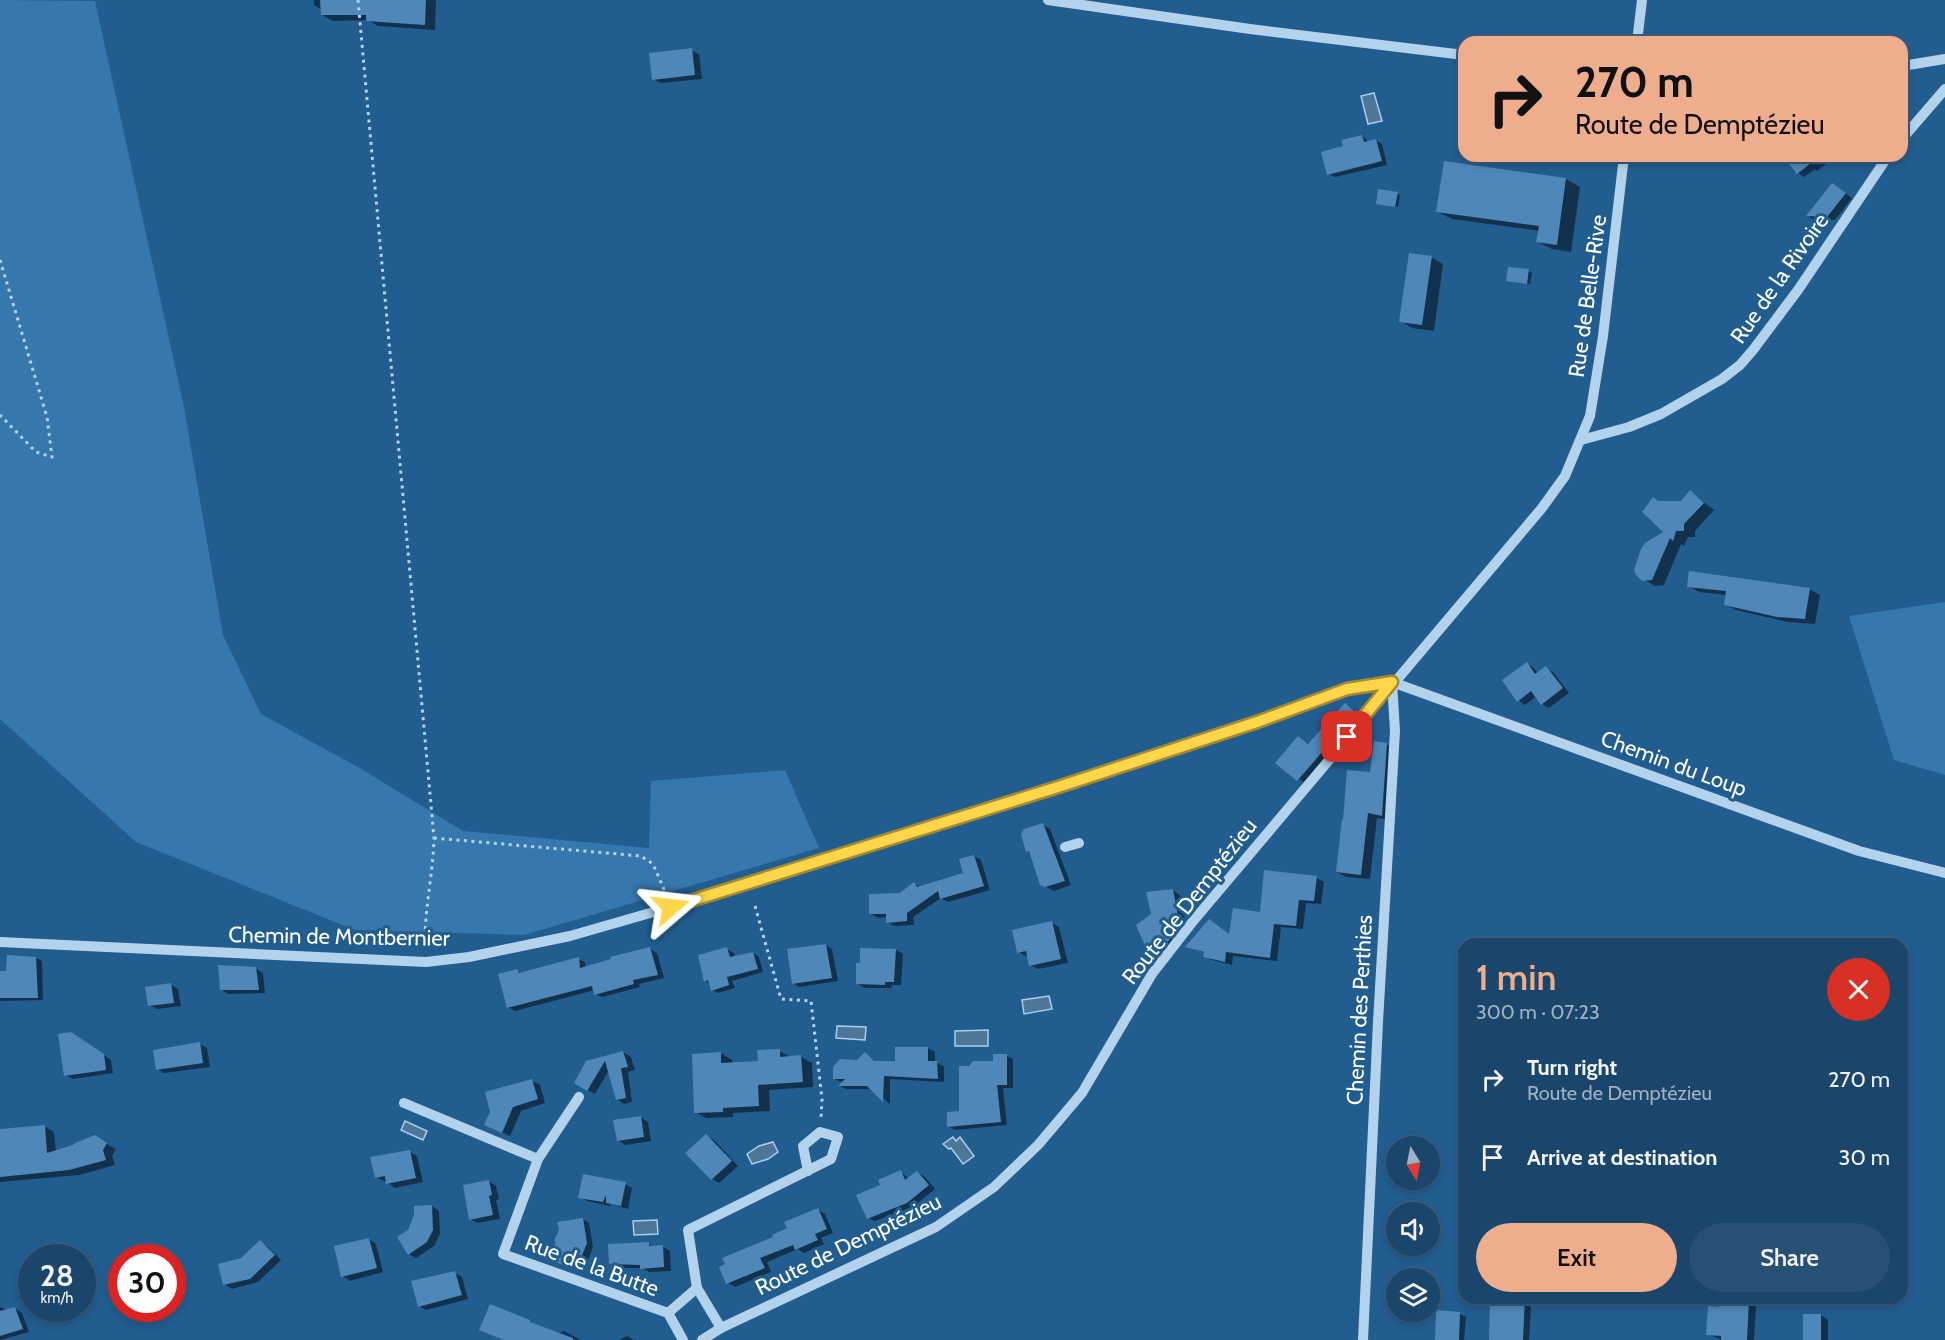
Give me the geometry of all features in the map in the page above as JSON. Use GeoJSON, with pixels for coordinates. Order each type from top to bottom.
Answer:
{"type":"FeatureCollection","features":[{"type":"Feature","properties":{"kind":"street"},"geometry":{"type":"LineString","coordinates":[[1048,0],[1250,29],[1458,54]]}},
{"type":"Feature","properties":{"kind":"street"},"geometry":{"type":"LineString","coordinates":[[1638,36],[1642,0]]}},
{"type":"Feature","properties":{"kind":"street"},"geometry":{"type":"LineString","coordinates":[[1908,65],[1945,59]]}},
{"type":"Feature","properties":{"kind":"street"},"geometry":{"type":"LineString","coordinates":[[1908,132],[1945,89]]}},
{"type":"Feature","properties":{"kind":"street","name":"Rue de Belle-Rive"},"geometry":{"type":"LineString","coordinates":[[1581,440],[1590,416],[1598,368],[1623,162]]}},
{"type":"Feature","properties":{"kind":"street","name":"Rue de la Rivoire"},"geometry":{"type":"LineString","coordinates":[[1581,440],[1629,427],[1661,414],[1722,379],[1740,365],[1754,350],[1798,290],[1884,162]]}},
{"type":"Feature","properties":{"kind":"street","name":"Route de Demptézieu"},"geometry":{"type":"LineString","coordinates":[[702,1340],[721,1328],[936,1227],[994,1187],[1038,1145],[1082,1093],[1152,974],[1194,920],[1392,682],[1542,508],[1565,476],[1581,440]]}},
{"type":"Feature","properties":{"kind":"street","name":"Chemin du Loup"},"geometry":{"type":"LineString","coordinates":[[1392,682],[1859,851],[1945,873]]}},
{"type":"Feature","properties":{"kind":"street","name":"Chemin de Montbernier"},"geometry":{"type":"LineString","coordinates":[[2,941],[426,962],[469,957],[570,936],[671,907],[1058,787],[1276,716],[1347,689],[1392,682]]}},
{"type":"Feature","properties":{"kind":"street","name":"Chemin des Perthies"},"geometry":{"type":"LineString","coordinates":[[1363,1340],[1395,731],[1392,682]]}},
{"type":"Feature","properties":{"kind":"street"},"geometry":{"type":"LineString","coordinates":[[1065,847],[1079,843]]}},
{"type":"Feature","properties":{"kind":"street"},"geometry":{"type":"LineString","coordinates":[[404,1104],[538,1159],[579,1097]]}},
{"type":"Feature","properties":{"kind":"street"},"geometry":{"type":"LineString","coordinates":[[721,1328],[697,1288],[688,1230],[808,1171],[831,1159],[838,1137],[820,1132],[804,1146],[808,1171]]}},
{"type":"Feature","properties":{"kind":"street","name":"Rue de la Butte"},"geometry":{"type":"LineString","coordinates":[[538,1159],[503,1254],[668,1313],[683,1340]]}},
{"type":"Feature","properties":{"kind":"street"},"geometry":{"type":"LineString","coordinates":[[668,1313],[697,1288]]}},
{"type":"Feature","properties":{"kind":"path"},"geometry":{"type":"LineString","coordinates":[[358,0],[434,838],[434,862],[424,924],[426,962]]}},
{"type":"Feature","properties":{"kind":"path"},"geometry":{"type":"LineString","coordinates":[[0,260],[47,417],[52,457],[36,452],[0,415]]}},
{"type":"Feature","properties":{"kind":"path"},"geometry":{"type":"LineString","coordinates":[[434,838],[640,856],[653,864],[671,907]]}},
{"type":"Feature","properties":{"kind":"path"},"geometry":{"type":"LineString","coordinates":[[755,906],[781,999],[811,1001],[822,1099],[820,1132]]}},
{"type":"Feature","properties":{"kind":"shaded area"},"geometry":{"type":"Polygon","coordinates":[[[0,0],[95,1],[184,407],[223,635],[261,714],[358,767],[463,831],[649,848],[651,781],[785,770],[819,848],[524,935],[355,930],[136,842],[0,719],[0,0]]]}},
{"type":"Feature","properties":{"kind":"shaded area"},"geometry":{"type":"Polygon","coordinates":[[[1374,93],[1382,121],[1368,124],[1361,96],[1374,93]]]}},
{"type":"Feature","properties":{"kind":"shaded area"},"geometry":{"type":"Polygon","coordinates":[[[1945,602],[1945,775],[1894,760],[1849,616],[1945,602]]]}},
{"type":"Feature","properties":{"kind":"shaded area"},"geometry":{"type":"Polygon","coordinates":[[[1049,996],[1052,1009],[1024,1014],[1022,1000],[1049,996]]]}},
{"type":"Feature","properties":{"kind":"shaded area"},"geometry":{"type":"Polygon","coordinates":[[[837,1026],[866,1027],[865,1040],[836,1038],[837,1026]]]}},
{"type":"Feature","properties":{"kind":"shaded area"},"geometry":{"type":"Polygon","coordinates":[[[988,1030],[988,1046],[955,1046],[955,1031],[988,1030]]]}},
{"type":"Feature","properties":{"kind":"shaded area"},"geometry":{"type":"Polygon","coordinates":[[[405,1121],[427,1131],[423,1140],[401,1130],[405,1121]]]}},
{"type":"Feature","properties":{"kind":"shaded area"},"geometry":{"type":"Polygon","coordinates":[[[953,1137],[956,1141],[960,1137],[974,1156],[963,1164],[951,1148],[943,1144],[953,1137]]]}},
{"type":"Feature","properties":{"kind":"shaded area"},"geometry":{"type":"Polygon","coordinates":[[[773,1142],[778,1152],[768,1159],[752,1164],[747,1154],[759,1146],[773,1142]]]}},
{"type":"Feature","properties":{"kind":"shaded area"},"geometry":{"type":"Polygon","coordinates":[[[657,1220],[658,1234],[634,1235],[633,1221],[657,1220]]]}},
{"type":"Feature","properties":{"kind":"building"},"geometry":{"type":"Polygon","coordinates":[[[320,0],[426,0],[425,25],[366,21],[366,15],[321,15],[320,0]]]}},
{"type":"Feature","properties":{"kind":"building"},"geometry":{"type":"Polygon","coordinates":[[[692,48],[695,75],[652,80],[649,53],[692,48]]]}},
{"type":"Feature","properties":{"kind":"building"},"geometry":{"type":"Polygon","coordinates":[[[1362,135],[1364,142],[1376,139],[1382,161],[1327,175],[1321,152],[1343,146],[1341,140],[1362,135]]]}},
{"type":"Feature","properties":{"kind":"building"},"geometry":{"type":"Polygon","coordinates":[[[1444,161],[1566,178],[1557,245],[1536,242],[1539,226],[1436,212],[1444,161]]]}},
{"type":"Feature","properties":{"kind":"building"},"geometry":{"type":"Polygon","coordinates":[[[1788,162],[1812,162],[1797,174],[1788,162]]]}},
{"type":"Feature","properties":{"kind":"building"},"geometry":{"type":"Polygon","coordinates":[[[1832,183],[1846,193],[1827,217],[1806,216],[1832,183]]]}},
{"type":"Feature","properties":{"kind":"building"},"geometry":{"type":"Polygon","coordinates":[[[1378,189],[1398,192],[1395,207],[1376,204],[1378,189]]]}},
{"type":"Feature","properties":{"kind":"building"},"geometry":{"type":"Polygon","coordinates":[[[1409,253],[1432,256],[1422,325],[1399,322],[1409,253]]]}},
{"type":"Feature","properties":{"kind":"building"},"geometry":{"type":"Polygon","coordinates":[[[1508,267],[1529,269],[1527,284],[1506,281],[1508,267]]]}},
{"type":"Feature","properties":{"kind":"building"},"geometry":{"type":"Polygon","coordinates":[[[1690,490],[1704,503],[1684,524],[1684,531],[1676,531],[1673,541],[1670,538],[1652,580],[1642,581],[1634,570],[1641,549],[1645,543],[1663,532],[1642,512],[1653,497],[1658,501],[1681,501],[1690,490]]]}},
{"type":"Feature","properties":{"kind":"building"},"geometry":{"type":"Polygon","coordinates":[[[1689,571],[1810,588],[1805,619],[1777,617],[1724,605],[1726,591],[1687,587],[1689,571]]]}},
{"type":"Feature","properties":{"kind":"building"},"geometry":{"type":"Polygon","coordinates":[[[1527,662],[1535,674],[1546,666],[1563,688],[1541,705],[1531,691],[1517,702],[1502,680],[1527,662]]]}},
{"type":"Feature","properties":{"kind":"building"},"geometry":{"type":"Polygon","coordinates":[[[1345,703],[1356,713],[1297,781],[1275,763],[1298,736],[1308,744],[1345,703]]]}},
{"type":"Feature","properties":{"kind":"building"},"geometry":{"type":"Polygon","coordinates":[[[1374,741],[1387,743],[1382,816],[1368,813],[1361,875],[1336,872],[1347,770],[1370,772],[1374,741]]]}},
{"type":"Feature","properties":{"kind":"building"},"geometry":{"type":"Polygon","coordinates":[[[1043,823],[1065,881],[1045,887],[1040,885],[1021,834],[1024,829],[1043,823]]]}},
{"type":"Feature","properties":{"kind":"building"},"geometry":{"type":"Polygon","coordinates":[[[974,855],[984,886],[940,899],[938,891],[907,913],[907,921],[886,923],[886,914],[869,914],[869,894],[900,893],[914,882],[917,887],[963,873],[959,859],[974,855]]]}},
{"type":"Feature","properties":{"kind":"building"},"geometry":{"type":"Polygon","coordinates":[[[1264,870],[1317,876],[1314,901],[1299,900],[1296,926],[1274,924],[1270,958],[1226,952],[1225,962],[1203,957],[1204,952],[1185,947],[1209,919],[1229,934],[1233,908],[1260,912],[1264,870]]]}},
{"type":"Feature","properties":{"kind":"building"},"geometry":{"type":"Polygon","coordinates":[[[1173,889],[1180,926],[1167,943],[1161,941],[1149,955],[1136,925],[1151,914],[1146,892],[1173,889]]]}},
{"type":"Feature","properties":{"kind":"building"},"geometry":{"type":"Polygon","coordinates":[[[1052,921],[1061,959],[1029,966],[1026,951],[1017,953],[1012,930],[1052,921]]]}},
{"type":"Feature","properties":{"kind":"building"},"geometry":{"type":"Polygon","coordinates":[[[826,944],[832,978],[792,984],[787,949],[826,944]]]}},
{"type":"Feature","properties":{"kind":"building"},"geometry":{"type":"Polygon","coordinates":[[[650,947],[658,975],[633,980],[634,984],[594,995],[592,986],[507,1008],[498,974],[517,969],[519,973],[579,957],[580,968],[611,959],[610,957],[650,947]]]}},
{"type":"Feature","properties":{"kind":"building"},"geometry":{"type":"Polygon","coordinates":[[[727,947],[730,957],[753,952],[758,969],[727,977],[729,985],[711,991],[708,980],[704,982],[698,955],[727,947]]]}},
{"type":"Feature","properties":{"kind":"building"},"geometry":{"type":"Polygon","coordinates":[[[860,948],[896,949],[894,982],[885,982],[885,985],[856,984],[856,963],[860,963],[860,948]]]}},
{"type":"Feature","properties":{"kind":"building"},"geometry":{"type":"Polygon","coordinates":[[[7,955],[36,957],[38,998],[0,998],[0,971],[6,971],[7,955]]]}},
{"type":"Feature","properties":{"kind":"building"},"geometry":{"type":"Polygon","coordinates":[[[218,965],[256,967],[259,990],[220,990],[218,965]]]}},
{"type":"Feature","properties":{"kind":"building"},"geometry":{"type":"Polygon","coordinates":[[[171,983],[174,1003],[148,1006],[145,987],[171,983]]]}},
{"type":"Feature","properties":{"kind":"building"},"geometry":{"type":"Polygon","coordinates":[[[71,1032],[104,1054],[106,1070],[64,1076],[58,1034],[71,1032]]]}},
{"type":"Feature","properties":{"kind":"building"},"geometry":{"type":"Polygon","coordinates":[[[200,1042],[203,1063],[156,1070],[153,1050],[200,1042]]]}},
{"type":"Feature","properties":{"kind":"building"},"geometry":{"type":"Polygon","coordinates":[[[895,1047],[928,1047],[928,1061],[937,1061],[938,1079],[884,1076],[883,1102],[867,1086],[838,1086],[845,1079],[833,1079],[833,1067],[840,1059],[857,1060],[865,1052],[874,1061],[895,1061],[895,1047]]]}},
{"type":"Feature","properties":{"kind":"building"},"geometry":{"type":"Polygon","coordinates":[[[780,1049],[780,1057],[801,1055],[803,1082],[758,1085],[759,1106],[723,1108],[723,1112],[694,1113],[692,1054],[721,1052],[721,1063],[758,1061],[757,1050],[780,1049]]]}},
{"type":"Feature","properties":{"kind":"building"},"geometry":{"type":"Polygon","coordinates":[[[623,1051],[628,1067],[621,1068],[626,1098],[616,1100],[605,1061],[587,1091],[574,1083],[586,1061],[623,1051]]]}},
{"type":"Feature","properties":{"kind":"building"},"geometry":{"type":"Polygon","coordinates":[[[993,1054],[1007,1054],[1007,1085],[997,1085],[1001,1122],[947,1127],[947,1112],[959,1111],[959,1066],[969,1066],[973,1061],[993,1061],[993,1054]]]}},
{"type":"Feature","properties":{"kind":"building"},"geometry":{"type":"Polygon","coordinates":[[[532,1079],[538,1099],[513,1107],[502,1133],[484,1125],[490,1112],[485,1092],[532,1079]]]}},
{"type":"Feature","properties":{"kind":"building"},"geometry":{"type":"Polygon","coordinates":[[[641,1116],[644,1137],[617,1141],[613,1120],[641,1116]]]}},
{"type":"Feature","properties":{"kind":"building"},"geometry":{"type":"Polygon","coordinates":[[[45,1125],[47,1153],[95,1135],[107,1143],[103,1150],[106,1160],[69,1170],[0,1177],[0,1129],[45,1125]]]}},
{"type":"Feature","properties":{"kind":"building"},"geometry":{"type":"Polygon","coordinates":[[[706,1134],[732,1161],[711,1180],[685,1153],[706,1134]]]}},
{"type":"Feature","properties":{"kind":"building"},"geometry":{"type":"Polygon","coordinates":[[[410,1150],[416,1178],[386,1184],[385,1176],[375,1178],[370,1157],[410,1150]]]}},
{"type":"Feature","properties":{"kind":"building"},"geometry":{"type":"Polygon","coordinates":[[[901,1170],[905,1180],[917,1171],[929,1185],[907,1203],[867,1219],[856,1195],[880,1185],[878,1180],[901,1170]]]}},
{"type":"Feature","properties":{"kind":"building"},"geometry":{"type":"Polygon","coordinates":[[[583,1174],[626,1182],[621,1206],[606,1203],[606,1195],[603,1202],[578,1198],[583,1174]]]}},
{"type":"Feature","properties":{"kind":"building"},"geometry":{"type":"Polygon","coordinates":[[[489,1180],[492,1195],[489,1196],[493,1215],[469,1220],[463,1185],[489,1180]]]}},
{"type":"Feature","properties":{"kind":"building"},"geometry":{"type":"Polygon","coordinates":[[[432,1205],[433,1230],[427,1242],[408,1255],[397,1237],[408,1230],[414,1215],[414,1206],[432,1205]]]}},
{"type":"Feature","properties":{"kind":"building"},"geometry":{"type":"Polygon","coordinates":[[[818,1208],[827,1229],[815,1234],[818,1240],[795,1250],[793,1245],[760,1258],[765,1268],[726,1284],[719,1267],[725,1264],[722,1258],[773,1237],[772,1235],[787,1228],[784,1222],[818,1208]]]}},
{"type":"Feature","properties":{"kind":"building"},"geometry":{"type":"Polygon","coordinates":[[[583,1218],[587,1243],[576,1270],[549,1260],[559,1230],[557,1222],[583,1218]]]}},
{"type":"Feature","properties":{"kind":"building"},"geometry":{"type":"Polygon","coordinates":[[[369,1238],[377,1268],[341,1277],[334,1246],[369,1238]]]}},
{"type":"Feature","properties":{"kind":"building"},"geometry":{"type":"Polygon","coordinates":[[[260,1240],[275,1255],[250,1279],[223,1285],[218,1264],[241,1258],[260,1240]]]}},
{"type":"Feature","properties":{"kind":"building"},"geometry":{"type":"Polygon","coordinates":[[[649,1242],[649,1246],[663,1245],[664,1267],[640,1269],[640,1265],[609,1264],[608,1244],[649,1242]]]}},
{"type":"Feature","properties":{"kind":"building"},"geometry":{"type":"Polygon","coordinates":[[[455,1271],[462,1295],[418,1307],[411,1281],[455,1271]]]}},
{"type":"Feature","properties":{"kind":"building"},"geometry":{"type":"Polygon","coordinates":[[[490,1304],[573,1338],[573,1340],[504,1340],[479,1330],[490,1304]]]}},
{"type":"Feature","properties":{"kind":"building"},"geometry":{"type":"Polygon","coordinates":[[[1490,1304],[1525,1304],[1523,1340],[1489,1340],[1490,1304]]]}},
{"type":"Feature","properties":{"kind":"building"},"geometry":{"type":"Polygon","coordinates":[[[1719,1304],[1749,1304],[1747,1340],[1721,1340],[1721,1336],[1706,1335],[1708,1306],[1719,1307],[1719,1304]]]}},
{"type":"Feature","properties":{"kind":"building"},"geometry":{"type":"Polygon","coordinates":[[[15,1307],[18,1322],[20,1322],[23,1329],[0,1336],[0,1311],[15,1307]]]}},
{"type":"Feature","properties":{"kind":"building"},"geometry":{"type":"Polygon","coordinates":[[[1440,1310],[1460,1312],[1459,1340],[1435,1340],[1436,1322],[1440,1322],[1440,1310]]]}},
{"type":"Feature","properties":{"kind":"building"},"geometry":{"type":"Polygon","coordinates":[[[1803,1314],[1821,1314],[1821,1340],[1803,1340],[1803,1314]]]}},
{"type":"Feature","properties":{"kind":"route"},"geometry":{"type":"LineString","coordinates":[[671,907],[1058,787],[1325,699],[1347,689],[1392,682],[1347,737]]}}]}
